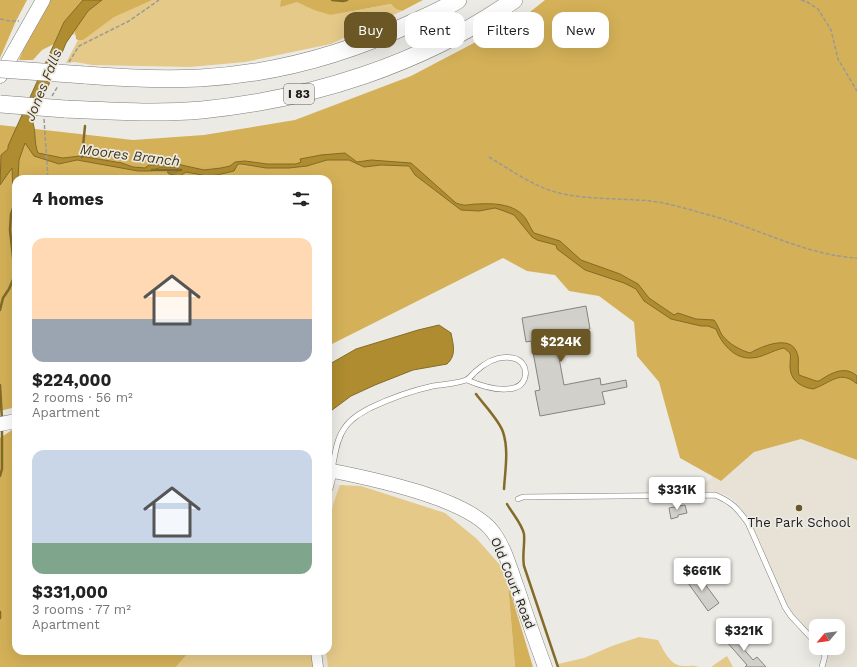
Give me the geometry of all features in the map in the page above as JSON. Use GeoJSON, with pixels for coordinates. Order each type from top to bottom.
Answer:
{"type":"FeatureCollection","features":[{"type":"Feature","properties":{"kind":"highway","name":"I 83"},"geometry":{"type":"LineString","coordinates":[[0,69],[134,78],[201,78],[273,68],[337,52],[365,43],[420,20],[458,0]]}},
{"type":"Feature","properties":{"kind":"highway","name":"I 83"},"geometry":{"type":"LineString","coordinates":[[0,104],[133,112],[201,110],[246,104],[314,90],[375,71],[428,49],[471,27],[514,0]]}},
{"type":"Feature","properties":{"kind":"main road"},"geometry":{"type":"LineString","coordinates":[[0,77],[43,0]]}},
{"type":"Feature","properties":{"kind":"main road","name":"Old Court Road"},"geometry":{"type":"LineString","coordinates":[[332,470],[376,480],[424,494],[466,511],[485,524],[493,532],[502,547],[545,667]]}},
{"type":"Feature","properties":{"kind":"street"},"geometry":{"type":"LineString","coordinates":[[316,655],[318,667]]}},
{"type":"Feature","properties":{"kind":"lane"},"geometry":{"type":"LineString","coordinates":[[332,463],[344,429],[359,414],[402,394],[467,380],[484,364],[494,359],[507,357],[516,359],[522,362],[526,368],[525,380],[520,386],[514,388],[489,388],[467,380]]}},
{"type":"Feature","properties":{"kind":"lane"},"geometry":{"type":"LineString","coordinates":[[518,499],[523,497],[715,495],[729,501],[741,513],[748,523],[785,606],[791,616],[809,635]]}},
{"type":"Feature","properties":{"kind":"lane"},"geometry":{"type":"LineString","coordinates":[[822,667],[824,655]]}},
{"type":"Feature","properties":{"kind":"path"},"geometry":{"type":"LineString","coordinates":[[67,68],[79,46],[129,21],[159,0]]}},
{"type":"Feature","properties":{"kind":"path"},"geometry":{"type":"LineString","coordinates":[[801,0],[818,9],[831,30],[838,59],[857,90]]}},
{"type":"Feature","properties":{"kind":"path"},"geometry":{"type":"LineString","coordinates":[[0,19],[30,23]]}},
{"type":"Feature","properties":{"kind":"path"},"geometry":{"type":"LineString","coordinates":[[50,100],[59,84]]}},
{"type":"Feature","properties":{"kind":"path"},"geometry":{"type":"LineString","coordinates":[[43,118],[48,175]]}},
{"type":"Feature","properties":{"kind":"path"},"geometry":{"type":"LineString","coordinates":[[490,157],[529,181],[559,193],[601,198],[651,201],[710,215],[818,252],[857,258]]}},
{"type":"Feature","properties":{"kind":"shaded area"},"geometry":{"type":"Polygon","coordinates":[[[0,0],[27,0],[0,58],[0,0]]]}},
{"type":"Feature","properties":{"kind":"shaded area"},"geometry":{"type":"Polygon","coordinates":[[[48,0],[83,0],[64,22],[54,44],[42,50],[33,60],[19,60],[31,31],[48,0]]]}},
{"type":"Feature","properties":{"kind":"shaded area"},"geometry":{"type":"Polygon","coordinates":[[[54,0],[307,0],[331,15],[344,13],[344,38],[331,44],[245,62],[190,67],[92,65],[75,62],[66,63],[78,40],[83,39],[80,35],[39,32],[54,0]]]}},
{"type":"Feature","properties":{"kind":"shaded area"},"geometry":{"type":"Polygon","coordinates":[[[102,0],[152,0],[114,17],[83,40],[76,39],[75,30],[88,11],[102,0]]]}},
{"type":"Feature","properties":{"kind":"shaded area"},"geometry":{"type":"Polygon","coordinates":[[[281,0],[423,0],[402,11],[396,9],[391,4],[331,15],[314,10],[297,2],[280,7],[281,0]]]}},
{"type":"Feature","properties":{"kind":"shaded area"},"geometry":{"type":"Polygon","coordinates":[[[545,0],[857,0],[857,460],[801,439],[754,452],[721,481],[680,458],[659,382],[637,356],[634,322],[599,296],[569,291],[555,275],[527,271],[503,258],[332,344],[332,175],[12,175],[12,408],[0,411],[0,125],[133,140],[204,135],[295,120],[411,76],[473,43],[473,48],[544,48],[544,12],[530,12],[545,0]]]}},
{"type":"Feature","properties":{"kind":"shaded area"},"geometry":{"type":"Polygon","coordinates":[[[392,4],[396,9],[402,11],[397,13],[397,12],[348,12],[392,4]]]}},
{"type":"Feature","properties":{"kind":"shaded area","name":"The Park School"},"geometry":{"type":"Polygon","coordinates":[[[857,346],[857,667],[819,667],[827,655],[845,655],[845,619],[809,619],[809,634],[806,632],[793,615],[783,597],[746,515],[735,501],[726,495],[714,492],[704,492],[701,487],[857,346]]]}},
{"type":"Feature","properties":{"kind":"shaded area"},"geometry":{"type":"Polygon","coordinates":[[[12,430],[12,655],[186,655],[176,667],[0,667],[0,438],[12,430]]]}},
{"type":"Feature","properties":{"kind":"shaded area"},"geometry":{"type":"Polygon","coordinates":[[[332,484],[340,485],[332,510],[332,484]]]}},
{"type":"Feature","properties":{"kind":"shaded area"},"geometry":{"type":"Polygon","coordinates":[[[340,485],[361,486],[445,513],[477,539],[500,565],[508,584],[515,667],[328,667],[326,655],[332,655],[333,504],[340,485]]]}},
{"type":"Feature","properties":{"kind":"shaded area"},"geometry":{"type":"Polygon","coordinates":[[[508,584],[533,667],[515,667],[508,584]]]}},
{"type":"Feature","properties":{"kind":"shaded area"},"geometry":{"type":"Polygon","coordinates":[[[639,637],[658,640],[671,660],[678,665],[699,667],[559,667],[558,664],[584,658],[612,646],[639,637]]]}},
{"type":"Feature","properties":{"kind":"shaded area"},"geometry":{"type":"Polygon","coordinates":[[[186,655],[314,655],[315,667],[176,667],[186,655]]]}},
{"type":"Feature","properties":{"kind":"shaded area"},"geometry":{"type":"Polygon","coordinates":[[[314,655],[326,655],[328,667],[315,667],[314,655]]]}},
{"type":"Feature","properties":{"kind":"shaded area"},"geometry":{"type":"Polygon","coordinates":[[[727,656],[733,667],[711,667],[727,656]]]}},
{"type":"Feature","properties":{"kind":"water","name":"Jones Falls"},"geometry":{"type":"Polygon","coordinates":[[[83,0],[102,0],[88,11],[66,43],[33,123],[38,153],[63,158],[80,156],[122,163],[133,167],[145,168],[149,165],[177,164],[204,170],[221,168],[230,166],[235,162],[245,161],[267,164],[296,164],[301,162],[300,159],[345,153],[357,162],[371,160],[411,163],[456,203],[465,205],[498,204],[517,210],[526,219],[534,233],[560,241],[581,260],[620,274],[638,284],[649,298],[674,315],[678,313],[696,319],[714,320],[722,335],[731,344],[739,348],[750,353],[762,347],[776,343],[789,344],[794,347],[798,356],[799,375],[819,381],[838,371],[848,371],[857,376],[857,384],[851,380],[840,377],[813,389],[804,387],[794,379],[790,371],[790,353],[784,348],[755,358],[745,358],[739,356],[725,345],[716,329],[671,319],[644,301],[636,289],[624,283],[585,270],[557,249],[556,245],[537,240],[532,237],[514,215],[495,208],[479,211],[461,210],[415,175],[409,166],[381,165],[364,167],[349,160],[327,160],[307,166],[289,168],[266,168],[238,164],[234,171],[217,175],[202,175],[186,172],[182,175],[174,175],[167,172],[177,172],[178,168],[159,168],[151,171],[138,171],[77,160],[59,164],[34,156],[25,143],[19,160],[18,175],[12,175],[12,168],[0,185],[1,155],[8,149],[8,146],[64,22],[83,0]]]}},
{"type":"Feature","properties":{"kind":"water"},"geometry":{"type":"Polygon","coordinates":[[[439,325],[451,333],[453,353],[447,364],[413,370],[375,385],[351,396],[332,410],[332,363],[356,349],[439,325]]]}},
{"type":"Feature","properties":{"kind":"building"},"geometry":{"type":"Polygon","coordinates":[[[586,306],[590,329],[555,336],[564,385],[600,378],[601,385],[626,380],[627,387],[602,392],[605,404],[540,416],[535,391],[540,390],[531,341],[526,342],[522,318],[586,306]]]}},
{"type":"Feature","properties":{"kind":"building"},"geometry":{"type":"Polygon","coordinates":[[[685,505],[687,513],[678,515],[678,517],[671,519],[669,508],[685,505]]]}},
{"type":"Feature","properties":{"kind":"building"},"geometry":{"type":"Polygon","coordinates":[[[696,572],[719,603],[708,611],[686,580],[696,572]]]}},
{"type":"Feature","properties":{"kind":"building"},"geometry":{"type":"Polygon","coordinates":[[[735,633],[744,643],[741,646],[753,660],[757,657],[766,667],[745,667],[747,665],[726,641],[735,633]]]}},
{"type":"Feature","properties":{"kind":"waterway"},"geometry":{"type":"LineString","coordinates":[[332,0],[347,0]]}},
{"type":"Feature","properties":{"kind":"waterway"},"geometry":{"type":"LineString","coordinates":[[82,157],[85,126]]}},
{"type":"Feature","properties":{"kind":"waterway","name":"Moores Branch"},"geometry":{"type":"LineString","coordinates":[[152,170],[181,170]]}},
{"type":"Feature","properties":{"kind":"waterway"},"geometry":{"type":"LineString","coordinates":[[12,211],[10,230],[12,248]]}},
{"type":"Feature","properties":{"kind":"waterway"},"geometry":{"type":"LineString","coordinates":[[0,310],[3,298],[12,282]]}},
{"type":"Feature","properties":{"kind":"waterway"},"geometry":{"type":"LineString","coordinates":[[0,385],[2,420]]}},
{"type":"Feature","properties":{"kind":"waterway"},"geometry":{"type":"LineString","coordinates":[[476,394],[495,418],[503,432],[506,446],[504,489]]}},
{"type":"Feature","properties":{"kind":"waterway"},"geometry":{"type":"LineString","coordinates":[[0,476],[2,469],[2,429]]}},
{"type":"Feature","properties":{"kind":"waterway"},"geometry":{"type":"LineString","coordinates":[[507,504],[523,530],[524,566],[558,667]]}},
{"type":"Feature","properties":{"kind":"waterway"},"geometry":{"type":"LineString","coordinates":[[0,612],[0,618]]}},
{"type":"Feature","properties":{"kind":"place","name":"The Park School"},"geometry":{"type":"Point","coordinates":[799,508]}}]}
